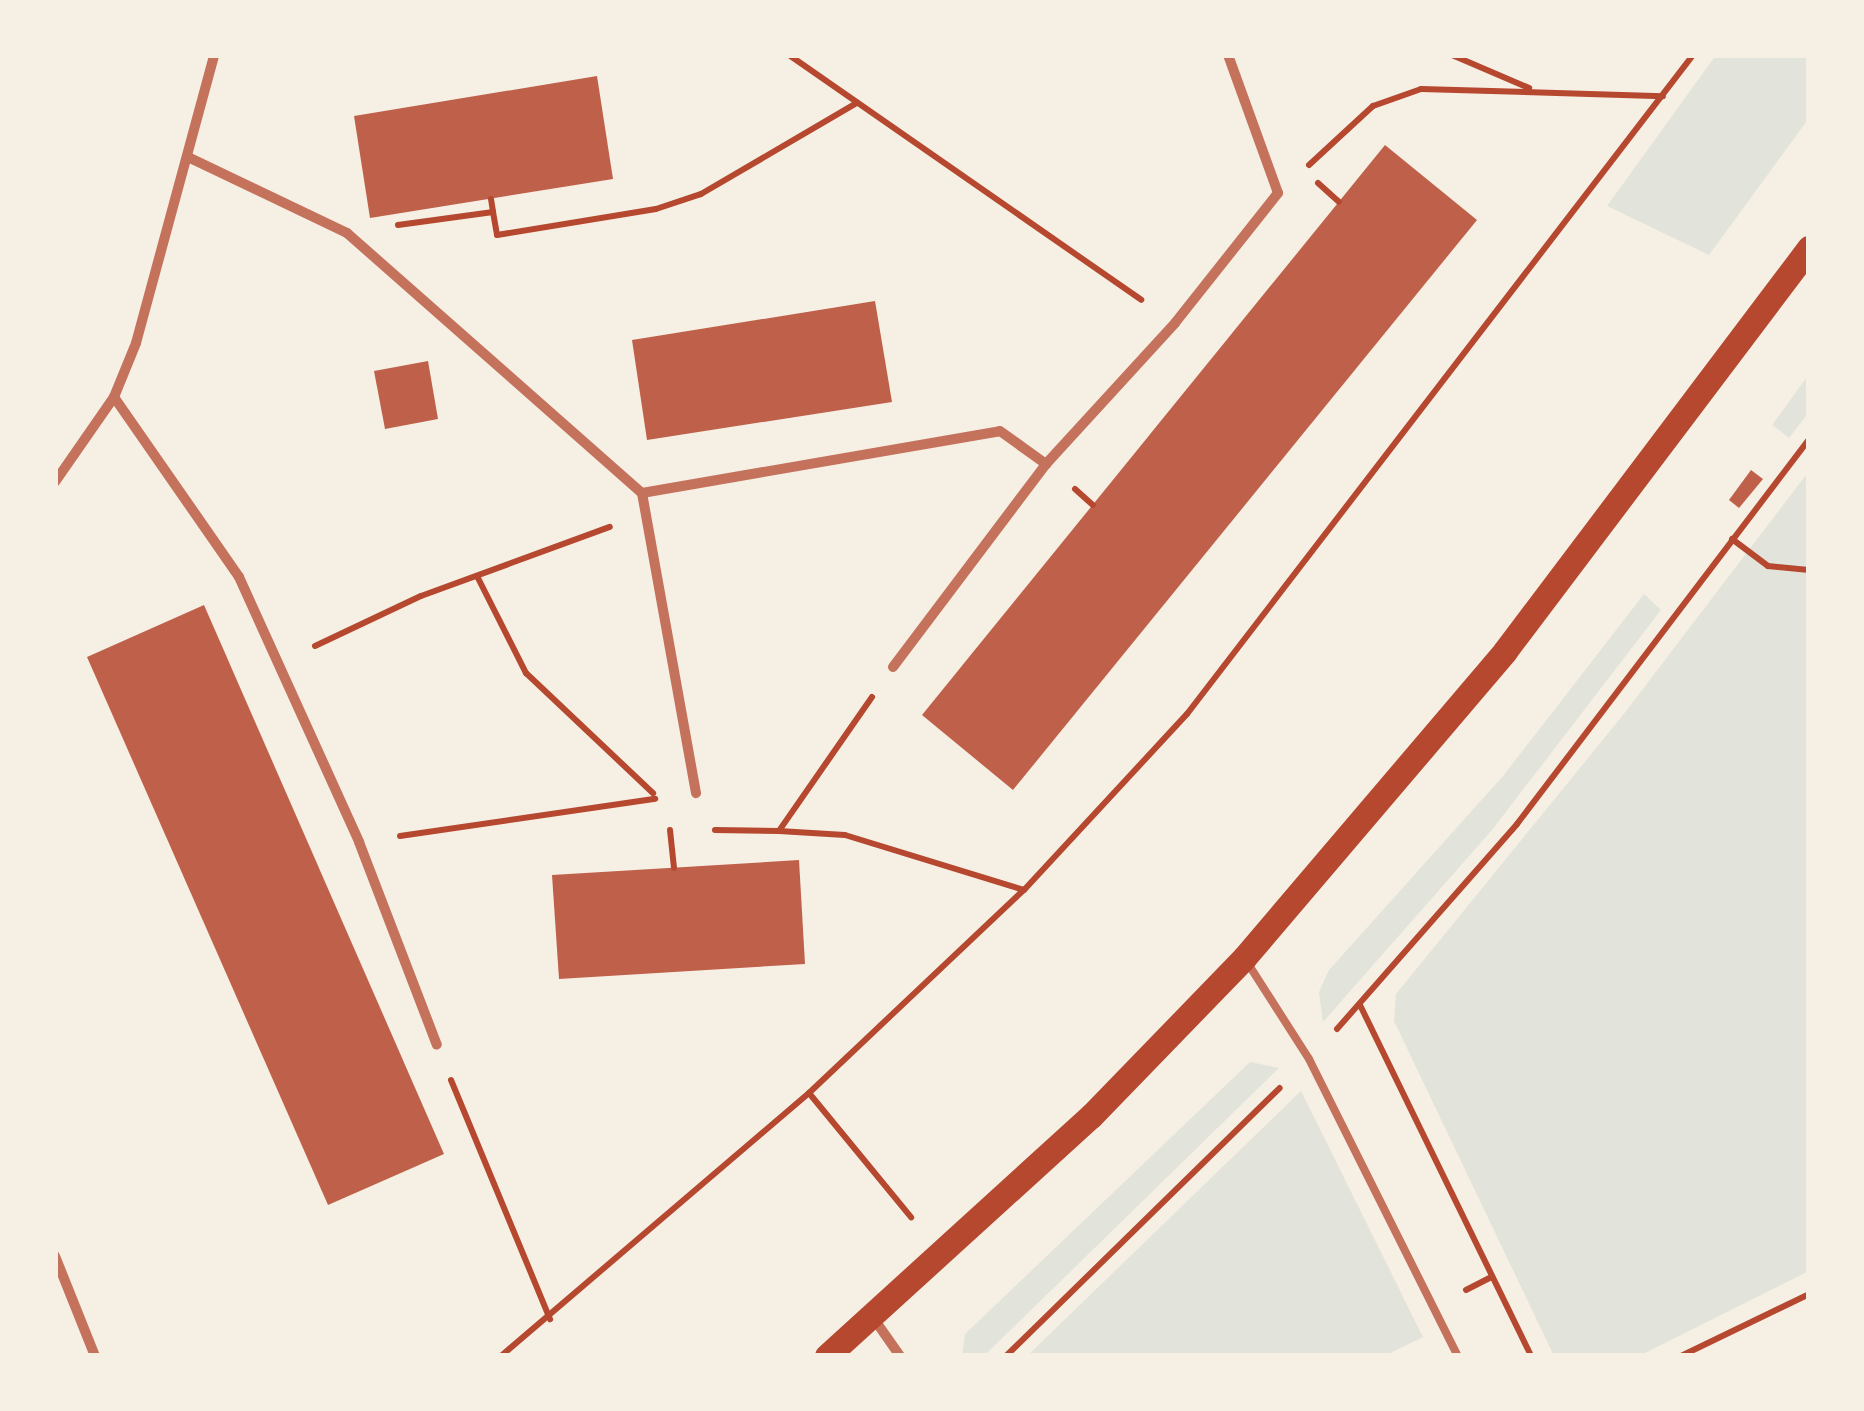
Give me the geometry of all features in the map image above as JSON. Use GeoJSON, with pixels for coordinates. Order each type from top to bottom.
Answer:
{"type":"FeatureCollection","features":[{"type":"Feature","properties":{"kind":"main road"},"geometry":{"type":"LineString","coordinates":[[827,1356],[1091,1116],[1244,958],[1506,651],[1809,248]]}},
{"type":"Feature","properties":{"kind":"street"},"geometry":{"type":"LineString","coordinates":[[55,482],[114,396],[190,158],[214,55]]}},
{"type":"Feature","properties":{"kind":"street"},"geometry":{"type":"LineString","coordinates":[[893,667],[1046,464],[1175,323],[1278,192],[1228,55]]}},
{"type":"Feature","properties":{"kind":"street"},"geometry":{"type":"LineString","coordinates":[[190,158],[347,233],[642,493],[696,793]]}},
{"type":"Feature","properties":{"kind":"street"},"geometry":{"type":"LineString","coordinates":[[114,396],[239,577],[358,842],[436,1045]]}},
{"type":"Feature","properties":{"kind":"street"},"geometry":{"type":"LineString","coordinates":[[642,493],[1000,430],[1046,464]]}},
{"type":"Feature","properties":{"kind":"street"},"geometry":{"type":"LineString","coordinates":[[55,1256],[96,1356]]}},
{"type":"Feature","properties":{"kind":"street"},"geometry":{"type":"LineString","coordinates":[[871,1315],[900,1356]]}},
{"type":"Feature","properties":{"kind":"lane"},"geometry":{"type":"LineString","coordinates":[[1244,958],[1309,1059],[1458,1356]]}},
{"type":"Feature","properties":{"kind":"path"},"geometry":{"type":"LineString","coordinates":[[789,55],[1175,323]]}},
{"type":"Feature","properties":{"kind":"path"},"geometry":{"type":"LineString","coordinates":[[1452,55],[1531,89]]}},
{"type":"Feature","properties":{"kind":"path"},"geometry":{"type":"LineString","coordinates":[[500,1356],[550,1319],[809,1093],[1024,890],[1186,714],[1692,55]]}},
{"type":"Feature","properties":{"kind":"path"},"geometry":{"type":"LineString","coordinates":[[1278,192],[1373,106],[1421,90],[1531,89],[1663,96]]}},
{"type":"Feature","properties":{"kind":"path"},"geometry":{"type":"LineString","coordinates":[[490,199],[497,235],[656,210],[701,194],[857,103]]}},
{"type":"Feature","properties":{"kind":"path"},"geometry":{"type":"LineString","coordinates":[[347,233],[493,212]]}},
{"type":"Feature","properties":{"kind":"path"},"geometry":{"type":"LineString","coordinates":[[1006,1356],[1360,1005],[1516,824],[1809,440]]}},
{"type":"Feature","properties":{"kind":"path"},"geometry":{"type":"LineString","coordinates":[[278,663],[477,576],[646,514]]}},
{"type":"Feature","properties":{"kind":"path"},"geometry":{"type":"LineString","coordinates":[[1732,540],[1768,566],[1809,570]]}},
{"type":"Feature","properties":{"kind":"path"},"geometry":{"type":"LineString","coordinates":[[358,842],[659,798],[526,673],[477,576]]}},
{"type":"Feature","properties":{"kind":"path"},"geometry":{"type":"LineString","coordinates":[[893,667],[779,831],[845,835],[1024,890]]}},
{"type":"Feature","properties":{"kind":"path"},"geometry":{"type":"LineString","coordinates":[[670,830],[674,868]]}},
{"type":"Feature","properties":{"kind":"path"},"geometry":{"type":"LineString","coordinates":[[1360,1005],[1531,1356]]}},
{"type":"Feature","properties":{"kind":"path"},"geometry":{"type":"LineString","coordinates":[[436,1045],[550,1319]]}},
{"type":"Feature","properties":{"kind":"path"},"geometry":{"type":"LineString","coordinates":[[809,1093],[941,1252]]}},
{"type":"Feature","properties":{"kind":"path"},"geometry":{"type":"LineString","coordinates":[[1464,1291],[1492,1277]]}},
{"type":"Feature","properties":{"kind":"path"},"geometry":{"type":"LineString","coordinates":[[1682,1356],[1809,1294]]}},
{"type":"Feature","properties":{"kind":"shaded area"},"geometry":{"type":"Polygon","coordinates":[[[1716,55],[1809,55],[1809,118],[1709,255],[1607,206],[1716,55]]]}},
{"type":"Feature","properties":{"kind":"shaded area"},"geometry":{"type":"Polygon","coordinates":[[[1809,374],[1809,412],[1789,438],[1772,425],[1809,374]]]}},
{"type":"Feature","properties":{"kind":"shaded area"},"geometry":{"type":"Polygon","coordinates":[[[1809,471],[1809,1271],[1639,1356],[1554,1356],[1394,1021],[1396,994],[1623,715],[1809,471]]]}},
{"type":"Feature","properties":{"kind":"shaded area"},"geometry":{"type":"Polygon","coordinates":[[[1644,594],[1661,610],[1492,830],[1323,1022],[1319,992],[1329,970],[1503,776],[1644,594]]]}},
{"type":"Feature","properties":{"kind":"shaded area"},"geometry":{"type":"Polygon","coordinates":[[[1250,1062],[1279,1068],[984,1356],[962,1356],[965,1334],[1250,1062]]]}},
{"type":"Feature","properties":{"kind":"shaded area"},"geometry":{"type":"Polygon","coordinates":[[[1301,1091],[1423,1337],[1384,1356],[1027,1356],[1301,1091]]]}},
{"type":"Feature","properties":{"kind":"building"},"geometry":{"type":"Polygon","coordinates":[[[597,76],[613,179],[370,218],[354,116],[597,76]]]}},
{"type":"Feature","properties":{"kind":"building"},"geometry":{"type":"Polygon","coordinates":[[[1385,145],[1477,220],[1013,790],[922,715],[1385,145]]]}},
{"type":"Feature","properties":{"kind":"building"},"geometry":{"type":"Polygon","coordinates":[[[875,301],[892,402],[647,440],[632,340],[875,301]]]}},
{"type":"Feature","properties":{"kind":"building"},"geometry":{"type":"Polygon","coordinates":[[[428,361],[438,419],[385,429],[374,371],[428,361]]]}},
{"type":"Feature","properties":{"kind":"building"},"geometry":{"type":"Polygon","coordinates":[[[1751,470],[1763,479],[1739,508],[1729,500],[1751,470]]]}},
{"type":"Feature","properties":{"kind":"building"},"geometry":{"type":"Polygon","coordinates":[[[204,605],[444,1154],[328,1205],[87,657],[204,605]]]}},
{"type":"Feature","properties":{"kind":"building"},"geometry":{"type":"Polygon","coordinates":[[[799,860],[805,964],[559,979],[552,875],[799,860]]]}}]}
